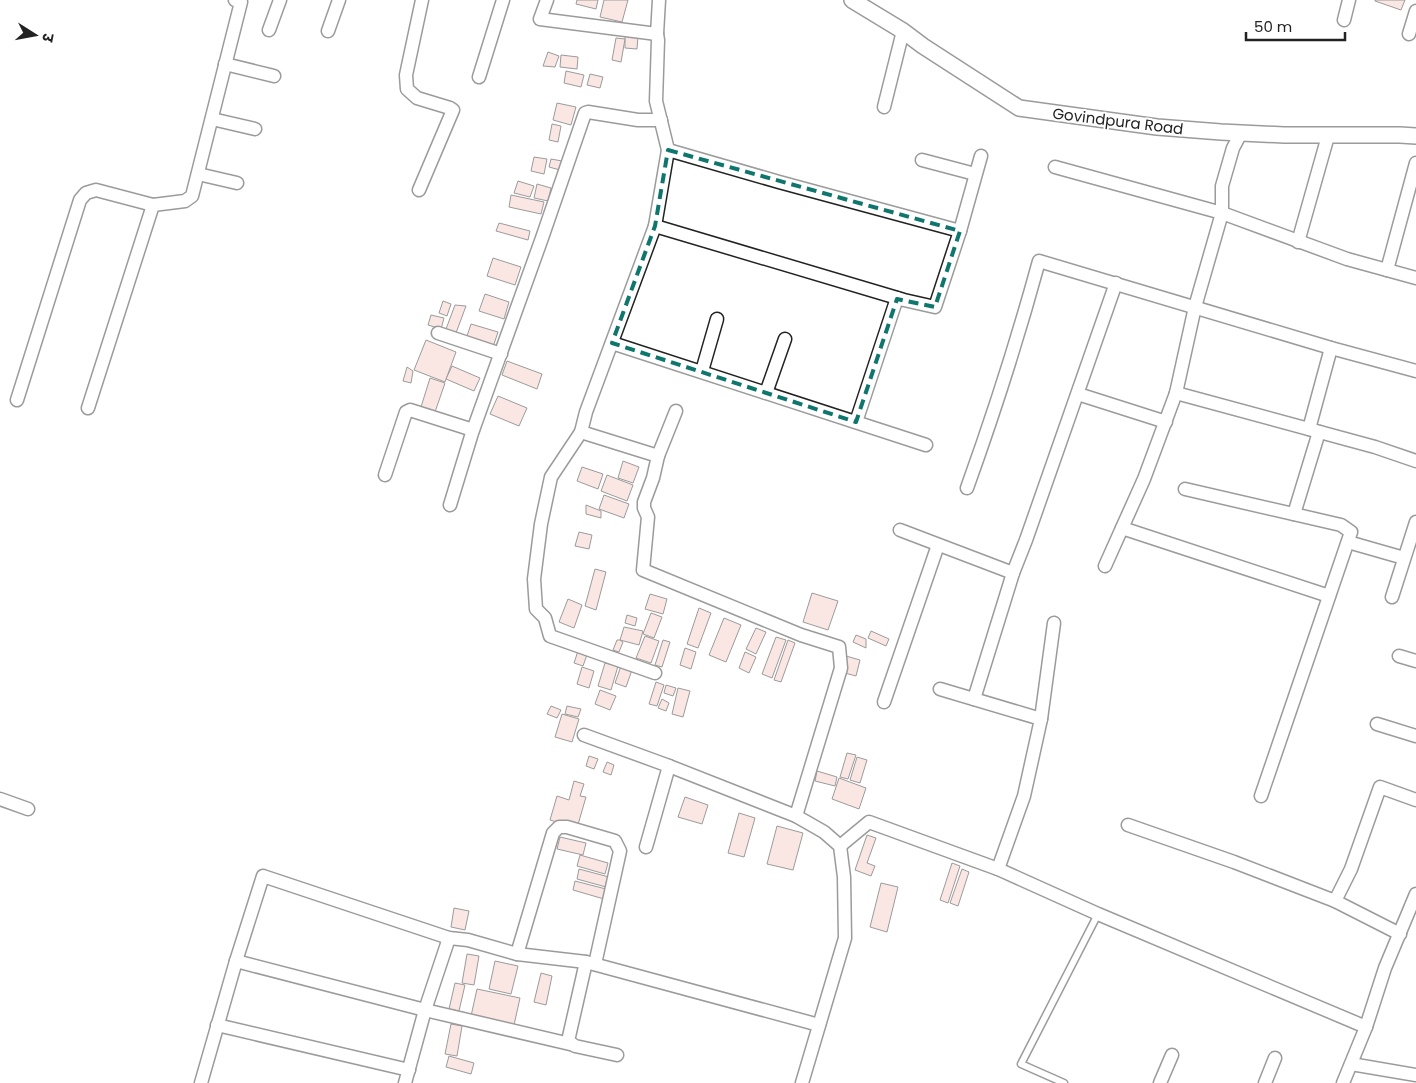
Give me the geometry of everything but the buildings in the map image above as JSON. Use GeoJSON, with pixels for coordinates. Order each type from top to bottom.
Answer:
{"type":"FeatureCollection","features":[{"type":"Feature","properties":{"kind":"street"},"geometry":{"type":"LineString","coordinates":[[269,30],[280,0]]}},
{"type":"Feature","properties":{"kind":"street"},"geometry":{"type":"LineString","coordinates":[[328,31],[339,0]]}},
{"type":"Feature","properties":{"kind":"street"},"geometry":{"type":"LineString","coordinates":[[419,190],[453,110],[417,98],[407,89],[406,74],[422,0]]}},
{"type":"Feature","properties":{"kind":"street"},"geometry":{"type":"LineString","coordinates":[[479,77],[503,0]]}},
{"type":"Feature","properties":{"kind":"street"},"geometry":{"type":"LineString","coordinates":[[546,0],[540,18],[656,34]]}},
{"type":"Feature","properties":{"kind":"street"},"geometry":{"type":"LineString","coordinates":[[655,673],[550,636],[545,618],[536,609],[535,570],[541,524],[551,476],[581,432],[586,412],[655,226],[668,150],[656,101],[658,40],[656,34],[659,0]]}},
{"type":"Feature","properties":{"kind":"street","name":"Govindpura Road"},"geometry":{"type":"LineString","coordinates":[[852,0],[903,31],[922,46],[1019,108],[1157,127],[1241,133],[1328,136],[1416,136]]}},
{"type":"Feature","properties":{"kind":"street"},"geometry":{"type":"LineString","coordinates":[[1344,20],[1349,0]]}},
{"type":"Feature","properties":{"kind":"street"},"geometry":{"type":"LineString","coordinates":[[17,400],[80,200],[86,193],[96,190],[153,205],[186,201],[192,196],[226,64],[239,1]]}},
{"type":"Feature","properties":{"kind":"street"},"geometry":{"type":"LineString","coordinates":[[1409,34],[1416,11]]}},
{"type":"Feature","properties":{"kind":"street"},"geometry":{"type":"LineString","coordinates":[[884,107],[903,31]]}},
{"type":"Feature","properties":{"kind":"street"},"geometry":{"type":"LineString","coordinates":[[226,64],[274,76]]}},
{"type":"Feature","properties":{"kind":"street"},"geometry":{"type":"LineString","coordinates":[[450,506],[473,430],[585,113],[638,120],[660,120]]}},
{"type":"Feature","properties":{"kind":"street"},"geometry":{"type":"LineString","coordinates":[[212,119],[255,129]]}},
{"type":"Feature","properties":{"kind":"street"},"geometry":{"type":"LineString","coordinates":[[1105,566],[1166,422],[1176,393],[1194,307],[1222,213],[1222,186],[1233,148],[1241,133]]}},
{"type":"Feature","properties":{"kind":"street"},"geometry":{"type":"LineString","coordinates":[[1298,242],[1328,136]]}},
{"type":"Feature","properties":{"kind":"street"},"geometry":{"type":"LineString","coordinates":[[668,150],[960,231]]}},
{"type":"Feature","properties":{"kind":"street"},"geometry":{"type":"LineString","coordinates":[[655,226],[897,298],[935,307],[960,231],[981,156]]}},
{"type":"Feature","properties":{"kind":"street"},"geometry":{"type":"LineString","coordinates":[[922,160],[975,174]]}},
{"type":"Feature","properties":{"kind":"street"},"geometry":{"type":"LineString","coordinates":[[1387,270],[1416,163]]}},
{"type":"Feature","properties":{"kind":"street"},"geometry":{"type":"LineString","coordinates":[[1055,167],[1222,213],[1348,259],[1416,278]]}},
{"type":"Feature","properties":{"kind":"street"},"geometry":{"type":"LineString","coordinates":[[198,174],[237,183]]}},
{"type":"Feature","properties":{"kind":"street"},"geometry":{"type":"LineString","coordinates":[[88,408],[153,205]]}},
{"type":"Feature","properties":{"kind":"street"},"geometry":{"type":"LineString","coordinates":[[967,488],[997,404],[1039,261],[1331,348],[1416,371]]}},
{"type":"Feature","properties":{"kind":"street"},"geometry":{"type":"LineString","coordinates":[[974,699],[1013,573],[1116,283]]}},
{"type":"Feature","properties":{"kind":"street"},"geometry":{"type":"LineString","coordinates":[[856,422],[897,298]]}},
{"type":"Feature","properties":{"kind":"street"},"geometry":{"type":"LineString","coordinates":[[702,371],[717,319]]}},
{"type":"Feature","properties":{"kind":"street"},"geometry":{"type":"LineString","coordinates":[[438,333],[501,354]]}},
{"type":"Feature","properties":{"kind":"street"},"geometry":{"type":"LineString","coordinates":[[766,393],[785,339]]}},
{"type":"Feature","properties":{"kind":"street"},"geometry":{"type":"LineString","coordinates":[[612,343],[926,445]]}},
{"type":"Feature","properties":{"kind":"street"},"geometry":{"type":"LineString","coordinates":[[1294,514],[1331,348]]}},
{"type":"Feature","properties":{"kind":"street"},"geometry":{"type":"LineString","coordinates":[[1176,393],[1375,447],[1416,461]]}},
{"type":"Feature","properties":{"kind":"street"},"geometry":{"type":"LineString","coordinates":[[1078,394],[1166,422]]}},
{"type":"Feature","properties":{"kind":"street"},"geometry":{"type":"LineString","coordinates":[[385,475],[406,412],[410,410],[473,430]]}},
{"type":"Feature","properties":{"kind":"street"},"geometry":{"type":"LineString","coordinates":[[676,411],[658,456],[653,478],[644,502],[644,508],[648,517],[643,570],[802,635],[839,646],[841,668],[796,816]]}},
{"type":"Feature","properties":{"kind":"street"},"geometry":{"type":"LineString","coordinates":[[581,432],[658,456]]}},
{"type":"Feature","properties":{"kind":"street"},"geometry":{"type":"LineString","coordinates":[[1185,489],[1340,525],[1351,532],[1261,796]]}},
{"type":"Feature","properties":{"kind":"street"},"geometry":{"type":"LineString","coordinates":[[1392,596],[1416,522]]}},
{"type":"Feature","properties":{"kind":"street"},"geometry":{"type":"LineString","coordinates":[[1122,528],[1329,596]]}},
{"type":"Feature","properties":{"kind":"street"},"geometry":{"type":"LineString","coordinates":[[900,530],[1013,573]]}},
{"type":"Feature","properties":{"kind":"street"},"geometry":{"type":"LineString","coordinates":[[1348,542],[1404,558]]}},
{"type":"Feature","properties":{"kind":"street"},"geometry":{"type":"LineString","coordinates":[[884,702],[938,545]]}},
{"type":"Feature","properties":{"kind":"street"},"geometry":{"type":"LineString","coordinates":[[998,869],[1024,796],[1041,719],[1054,624]]}},
{"type":"Feature","properties":{"kind":"street"},"geometry":{"type":"LineString","coordinates":[[1399,656],[1416,661]]}},
{"type":"Feature","properties":{"kind":"street"},"geometry":{"type":"LineString","coordinates":[[940,689],[1041,719]]}},
{"type":"Feature","properties":{"kind":"street"},"geometry":{"type":"LineString","coordinates":[[1377,724],[1416,736]]}},
{"type":"Feature","properties":{"kind":"street"},"geometry":{"type":"LineString","coordinates":[[584,735],[796,816],[824,832],[840,846],[844,877],[845,938],[802,1083]]}},
{"type":"Feature","properties":{"kind":"street"},"geometry":{"type":"LineString","coordinates":[[646,847],[669,766]]}},
{"type":"Feature","properties":{"kind":"street"},"geometry":{"type":"LineString","coordinates":[[1335,901],[1351,869],[1380,787],[1416,800]]}},
{"type":"Feature","properties":{"kind":"street"},"geometry":{"type":"LineString","coordinates":[[0,800],[28,809]]}},
{"type":"Feature","properties":{"kind":"street"},"geometry":{"type":"LineString","coordinates":[[840,846],[869,822],[998,869],[1098,914],[1366,1027]]}},
{"type":"Feature","properties":{"kind":"street"},"geometry":{"type":"LineString","coordinates":[[1128,825],[1234,862],[1335,901],[1400,934]]}},
{"type":"Feature","properties":{"kind":"street"},"geometry":{"type":"LineString","coordinates":[[517,954],[552,833],[560,827],[568,826],[615,841],[620,852],[591,963],[568,1036],[570,1044]]}},
{"type":"Feature","properties":{"kind":"street"},"geometry":{"type":"LineString","coordinates":[[201,1083],[263,876],[449,938],[468,940],[517,954],[591,963],[820,1025]]}},
{"type":"Feature","properties":{"kind":"street"},"geometry":{"type":"LineString","coordinates":[[1343,1083],[1366,1027],[1385,968],[1415,899]]}},
{"type":"Feature","properties":{"kind":"street"},"geometry":{"type":"LineString","coordinates":[[405,1083],[425,1010],[449,938]]}},
{"type":"Feature","properties":{"kind":"street"},"geometry":{"type":"LineString","coordinates":[[236,962],[425,1010],[617,1055]]}},
{"type":"Feature","properties":{"kind":"street"},"geometry":{"type":"LineString","coordinates":[[217,1025],[409,1070]]}},
{"type":"Feature","properties":{"kind":"street"},"geometry":{"type":"LineString","coordinates":[[1160,1083],[1172,1056]]}},
{"type":"Feature","properties":{"kind":"street"},"geometry":{"type":"LineString","coordinates":[[1265,1083],[1276,1058]]}},
{"type":"Feature","properties":{"kind":"street"},"geometry":{"type":"LineString","coordinates":[[1350,1064],[1416,1075]]}},
{"type":"Feature","properties":{"kind":"lane"},"geometry":{"type":"LineString","coordinates":[[1064,1083],[1021,1064],[1098,914]]}},
{"type":"Feature","properties":{"kind":"highlighted area"},"geometry":{"type":"Polygon","coordinates":[[[668,150],[960,231],[935,307],[897,299],[856,422],[612,343],[655,226],[668,150]]]}}]}
